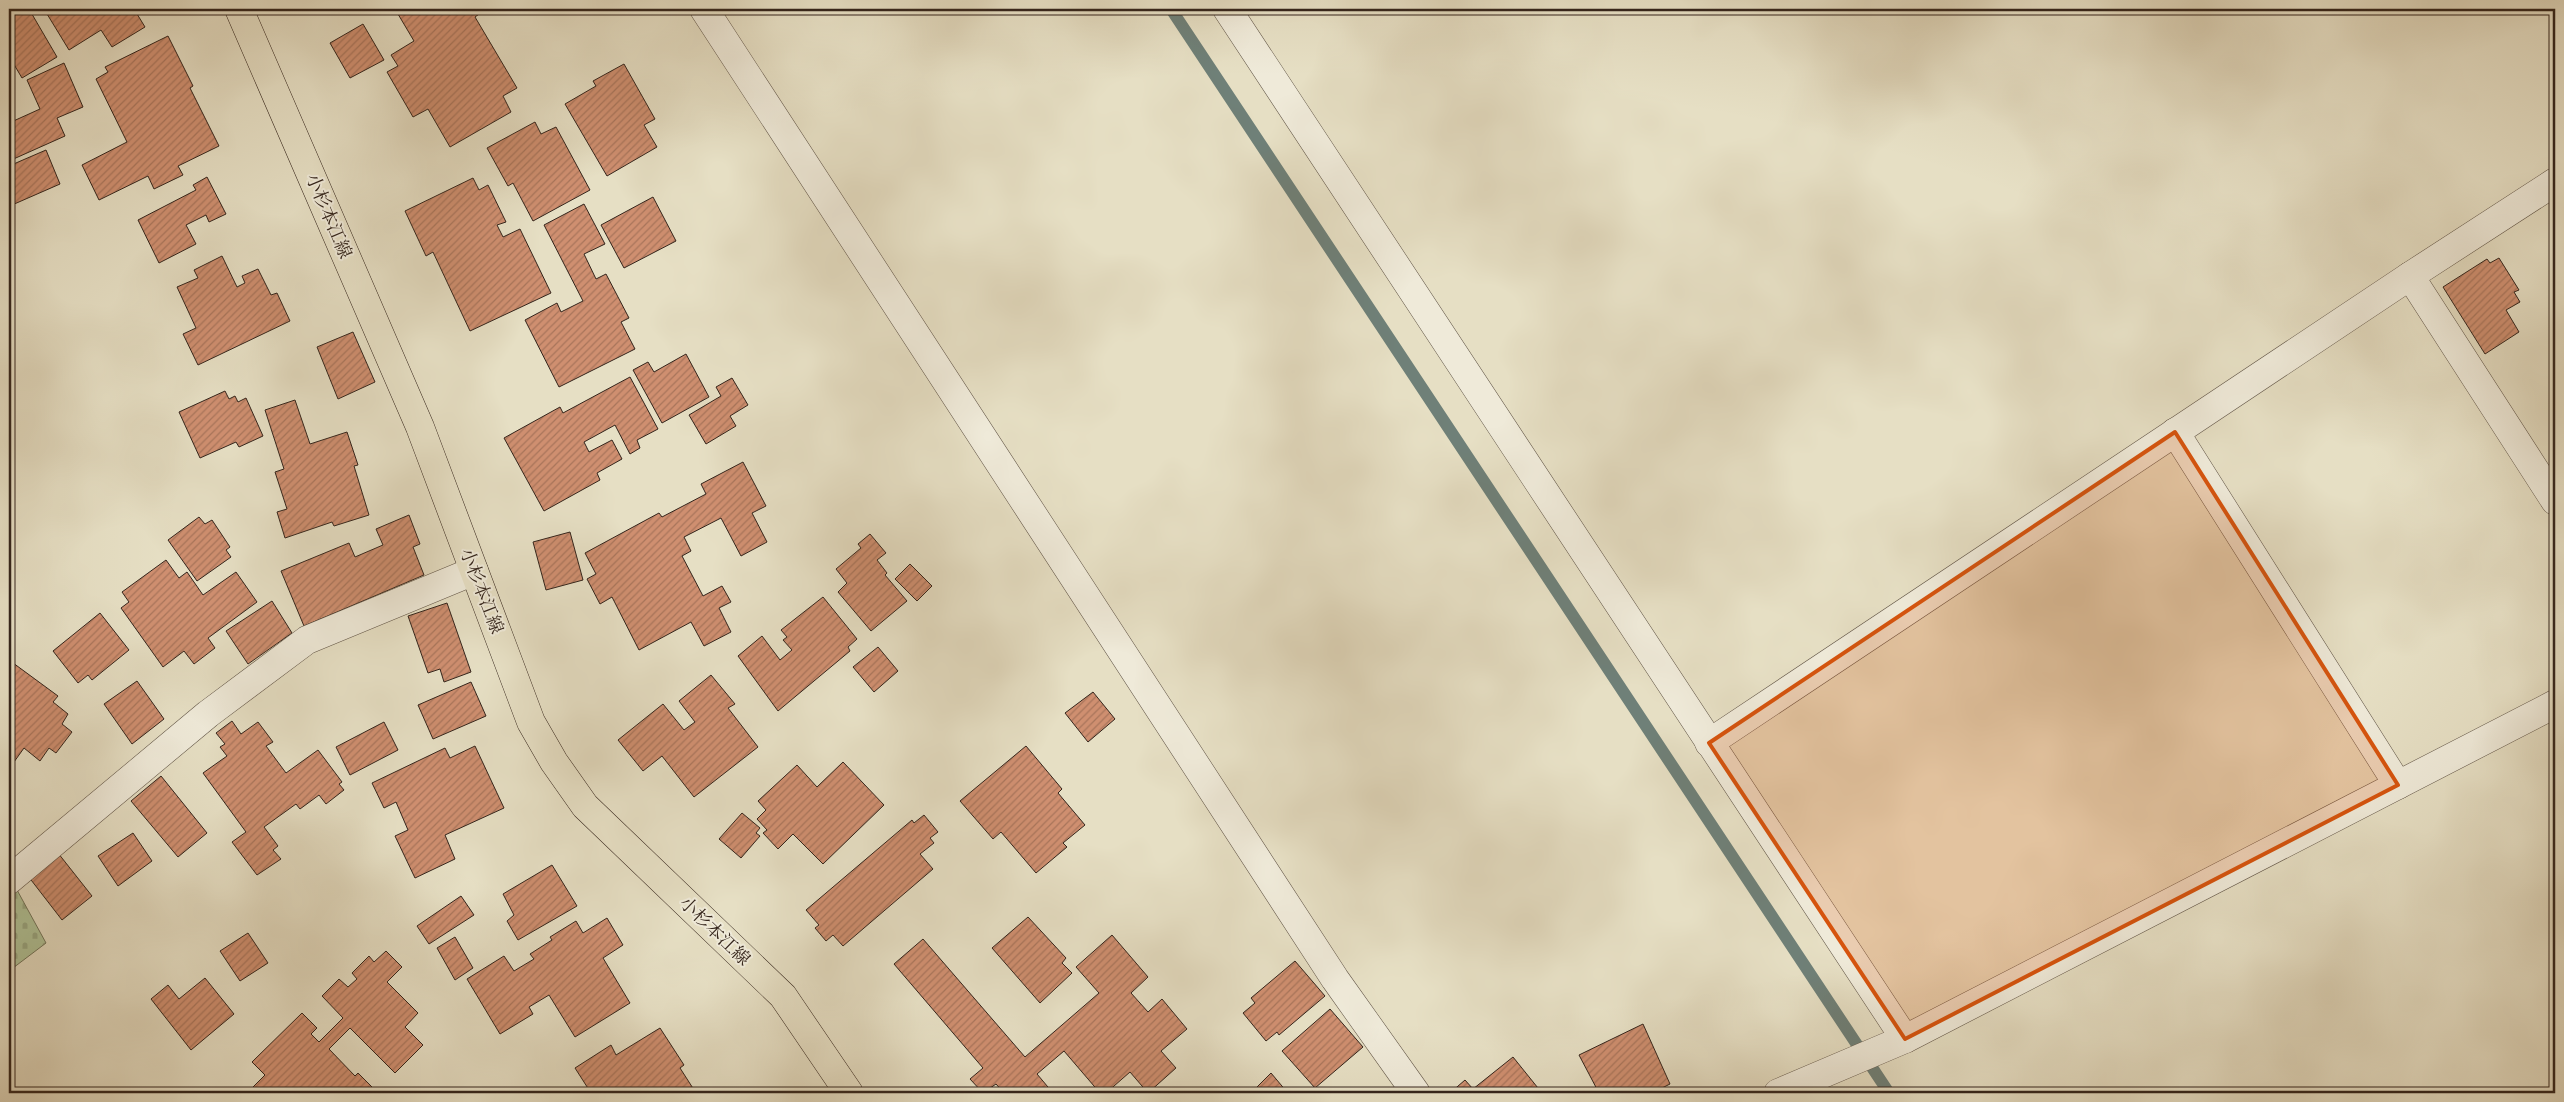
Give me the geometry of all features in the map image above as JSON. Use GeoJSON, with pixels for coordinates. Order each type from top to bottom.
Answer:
{"type":"FeatureCollection","features":[{"type":"Feature","properties":{"kind":"main road","name":"小杉本江線"},"geometry":{"type":"LineString","coordinates":[[239,9],[420,427],[531,722],[554,762],[585,806],[783,996],[847,1092]]}},
{"type":"Feature","properties":{"kind":"street"},"geometry":{"type":"LineString","coordinates":[[704,9],[1334,979],[1416,1093]]}},
{"type":"Feature","properties":{"kind":"street"},"geometry":{"type":"LineString","coordinates":[[1227,9],[1905,1039]]}},
{"type":"Feature","properties":{"kind":"street"},"geometry":{"type":"LineString","coordinates":[[1709,743],[2410,276],[2555,182]]}},
{"type":"Feature","properties":{"kind":"street"},"geometry":{"type":"LineString","coordinates":[[2410,276],[2552,487]]}},
{"type":"Feature","properties":{"kind":"street"},"geometry":{"type":"LineString","coordinates":[[2175,432],[2398,785]]}},
{"type":"Feature","properties":{"kind":"street"},"geometry":{"type":"LineString","coordinates":[[9,880],[208,714],[307,640],[474,571]]}},
{"type":"Feature","properties":{"kind":"street"},"geometry":{"type":"LineString","coordinates":[[1778,1093],[1905,1039],[2555,704]]}},
{"type":"Feature","properties":{"kind":"highlighted area"},"geometry":{"type":"Polygon","coordinates":[[[2175,432],[2398,785],[1905,1039],[1709,743],[2175,432]]]}},
{"type":"Feature","properties":{"kind":"green space"},"geometry":{"type":"Polygon","coordinates":[[[17,890],[46,943],[9,971],[9,898],[17,890]]]}},
{"type":"Feature","properties":{"kind":"building"},"geometry":{"type":"Polygon","coordinates":[[[9,9],[29,9],[57,57],[22,78],[9,56],[9,9]]]}},
{"type":"Feature","properties":{"kind":"building"},"geometry":{"type":"Polygon","coordinates":[[[44,9],[134,9],[145,27],[112,47],[101,30],[69,50],[44,9]]]}},
{"type":"Feature","properties":{"kind":"building"},"geometry":{"type":"Polygon","coordinates":[[[395,9],[486,9],[475,17],[517,88],[503,96],[511,112],[450,147],[428,109],[413,117],[387,72],[398,66],[391,55],[414,41],[395,9]]]}},
{"type":"Feature","properties":{"kind":"building"},"geometry":{"type":"Polygon","coordinates":[[[363,24],[384,60],[350,78],[330,43],[363,24]]]}},
{"type":"Feature","properties":{"kind":"building"},"geometry":{"type":"Polygon","coordinates":[[[168,36],[193,86],[190,88],[219,146],[178,166],[183,175],[154,189],[148,176],[99,200],[82,165],[127,142],[96,79],[108,72],[105,67],[168,36]]]}},
{"type":"Feature","properties":{"kind":"building"},"geometry":{"type":"Polygon","coordinates":[[[64,63],[83,107],[57,118],[65,136],[9,161],[9,123],[40,109],[27,80],[64,63]]]}},
{"type":"Feature","properties":{"kind":"building"},"geometry":{"type":"Polygon","coordinates":[[[624,64],[655,119],[644,125],[657,147],[607,176],[565,104],[596,86],[593,81],[624,64]]]}},
{"type":"Feature","properties":{"kind":"building"},"geometry":{"type":"Polygon","coordinates":[[[535,122],[541,134],[556,127],[590,190],[533,221],[513,183],[508,186],[487,148],[535,122]]]}},
{"type":"Feature","properties":{"kind":"building"},"geometry":{"type":"Polygon","coordinates":[[[46,150],[60,184],[12,205],[9,197],[9,166],[46,150]]]}},
{"type":"Feature","properties":{"kind":"building"},"geometry":{"type":"Polygon","coordinates":[[[207,177],[226,214],[209,222],[206,215],[186,225],[196,244],[159,263],[138,220],[196,190],[193,185],[207,177]]]}},
{"type":"Feature","properties":{"kind":"building"},"geometry":{"type":"Polygon","coordinates":[[[473,178],[479,190],[488,185],[506,222],[497,225],[503,237],[520,229],[551,293],[470,331],[433,252],[426,256],[405,211],[473,178]]]}},
{"type":"Feature","properties":{"kind":"building"},"geometry":{"type":"Polygon","coordinates":[[[653,197],[676,241],[624,268],[601,225],[653,197]]]}},
{"type":"Feature","properties":{"kind":"building"},"geometry":{"type":"Polygon","coordinates":[[[584,204],[605,244],[584,254],[596,279],[606,274],[629,318],[621,322],[635,349],[559,387],[525,320],[557,303],[561,312],[583,301],[544,225],[584,204]]]}},
{"type":"Feature","properties":{"kind":"building"},"geometry":{"type":"Polygon","coordinates":[[[222,256],[237,287],[245,283],[242,276],[258,269],[271,295],[277,293],[290,321],[198,365],[183,334],[196,328],[177,287],[198,278],[194,270],[222,256]]]}},
{"type":"Feature","properties":{"kind":"building"},"geometry":{"type":"Polygon","coordinates":[[[2499,258],[2519,290],[2514,292],[2520,302],[2506,310],[2519,332],[2485,354],[2443,287],[2487,259],[2490,263],[2499,258]]]}},
{"type":"Feature","properties":{"kind":"building"},"geometry":{"type":"Polygon","coordinates":[[[353,332],[375,382],[338,399],[317,347],[353,332]]]}},
{"type":"Feature","properties":{"kind":"building"},"geometry":{"type":"Polygon","coordinates":[[[686,354],[709,397],[662,423],[633,370],[648,362],[654,372],[686,354]]]}},
{"type":"Feature","properties":{"kind":"building"},"geometry":{"type":"Polygon","coordinates":[[[630,377],[658,429],[637,440],[640,448],[630,454],[615,425],[584,442],[589,452],[612,440],[622,459],[597,473],[600,480],[544,511],[504,438],[560,407],[563,413],[630,377]]]}},
{"type":"Feature","properties":{"kind":"building"},"geometry":{"type":"Polygon","coordinates":[[[732,378],[748,405],[730,416],[736,426],[706,444],[689,415],[721,396],[716,387],[732,378]]]}},
{"type":"Feature","properties":{"kind":"building"},"geometry":{"type":"Polygon","coordinates":[[[225,391],[229,399],[235,396],[238,402],[246,398],[263,436],[239,447],[236,442],[200,458],[179,412],[225,391]]]}},
{"type":"Feature","properties":{"kind":"building"},"geometry":{"type":"Polygon","coordinates":[[[295,400],[310,444],[347,432],[358,465],[354,466],[369,515],[334,526],[332,522],[285,538],[277,512],[287,509],[275,472],[284,469],[265,410],[295,400]]]}},
{"type":"Feature","properties":{"kind":"building"},"geometry":{"type":"Polygon","coordinates":[[[743,462],[766,506],[752,513],[767,542],[741,556],[721,518],[684,537],[691,551],[682,556],[703,596],[722,586],[731,602],[719,608],[731,632],[704,646],[691,622],[639,650],[612,597],[600,604],[587,579],[596,574],[585,553],[659,513],[662,517],[706,494],[701,484],[743,462]]]}},
{"type":"Feature","properties":{"kind":"building"},"geometry":{"type":"Polygon","coordinates":[[[409,515],[420,544],[413,547],[424,575],[304,626],[281,571],[349,543],[355,557],[383,545],[376,529],[409,515]]]}},
{"type":"Feature","properties":{"kind":"building"},"geometry":{"type":"Polygon","coordinates":[[[199,517],[205,524],[212,520],[230,547],[226,550],[231,557],[197,581],[168,540],[199,517]]]}},
{"type":"Feature","properties":{"kind":"building"},"geometry":{"type":"Polygon","coordinates":[[[570,532],[583,580],[546,590],[533,542],[570,532]]]}},
{"type":"Feature","properties":{"kind":"building"},"geometry":{"type":"Polygon","coordinates":[[[870,534],[886,553],[877,560],[887,573],[885,575],[907,601],[871,631],[838,592],[847,583],[836,569],[861,548],[858,544],[870,534]]]}},
{"type":"Feature","properties":{"kind":"building"},"geometry":{"type":"Polygon","coordinates":[[[166,560],[179,578],[187,572],[203,595],[236,572],[257,602],[208,638],[215,648],[194,664],[184,651],[163,667],[121,608],[129,602],[122,592],[166,560]]]}},
{"type":"Feature","properties":{"kind":"building"},"geometry":{"type":"Polygon","coordinates":[[[910,564],[932,586],[917,601],[895,579],[910,564]]]}},
{"type":"Feature","properties":{"kind":"building"},"geometry":{"type":"Polygon","coordinates":[[[823,597],[857,639],[848,647],[850,651],[778,711],[738,656],[762,636],[780,660],[792,650],[783,640],[787,637],[781,630],[823,597]]]}},
{"type":"Feature","properties":{"kind":"building"},"geometry":{"type":"Polygon","coordinates":[[[272,601],[292,633],[248,664],[226,631],[272,601]]]}},
{"type":"Feature","properties":{"kind":"building"},"geometry":{"type":"Polygon","coordinates":[[[447,603],[471,672],[444,682],[440,669],[428,673],[408,616],[447,603]]]}},
{"type":"Feature","properties":{"kind":"building"},"geometry":{"type":"Polygon","coordinates":[[[100,613],[129,650],[92,680],[88,675],[78,683],[53,651],[100,613]]]}},
{"type":"Feature","properties":{"kind":"building"},"geometry":{"type":"Polygon","coordinates":[[[878,647],[898,671],[874,692],[853,667],[878,647]]]}},
{"type":"Feature","properties":{"kind":"building"},"geometry":{"type":"Polygon","coordinates":[[[9,660],[58,696],[53,702],[68,714],[62,724],[72,732],[56,753],[49,748],[40,761],[24,748],[9,769],[9,660]]]}},
{"type":"Feature","properties":{"kind":"building"},"geometry":{"type":"Polygon","coordinates":[[[711,675],[735,704],[728,708],[758,747],[694,797],[662,756],[643,771],[618,740],[663,704],[684,730],[695,722],[679,701],[711,675]]]}},
{"type":"Feature","properties":{"kind":"building"},"geometry":{"type":"Polygon","coordinates":[[[137,681],[164,719],[132,744],[104,704],[137,681]]]}},
{"type":"Feature","properties":{"kind":"building"},"geometry":{"type":"Polygon","coordinates":[[[471,682],[486,716],[433,739],[418,705],[471,682]]]}},
{"type":"Feature","properties":{"kind":"building"},"geometry":{"type":"Polygon","coordinates":[[[1093,692],[1115,719],[1088,742],[1065,713],[1093,692]]]}},
{"type":"Feature","properties":{"kind":"building"},"geometry":{"type":"Polygon","coordinates":[[[232,721],[241,734],[258,722],[273,742],[266,746],[286,773],[318,750],[342,782],[339,784],[344,790],[326,804],[319,795],[300,809],[296,804],[264,827],[278,846],[273,850],[281,859],[257,875],[232,842],[246,832],[203,773],[227,756],[220,747],[225,744],[216,733],[232,721]]]}},
{"type":"Feature","properties":{"kind":"building"},"geometry":{"type":"Polygon","coordinates":[[[384,722],[398,750],[350,775],[336,747],[384,722]]]}},
{"type":"Feature","properties":{"kind":"building"},"geometry":{"type":"Polygon","coordinates":[[[475,746],[504,808],[445,835],[455,859],[415,878],[395,836],[408,830],[396,802],[384,808],[372,783],[445,748],[450,758],[475,746]]]}},
{"type":"Feature","properties":{"kind":"building"},"geometry":{"type":"Polygon","coordinates":[[[1026,746],[1062,789],[1058,793],[1085,825],[1063,843],[1067,847],[1036,873],[1001,832],[993,839],[960,801],[1026,746]]]}},
{"type":"Feature","properties":{"kind":"building"},"geometry":{"type":"Polygon","coordinates":[[[843,762],[884,805],[823,864],[793,834],[778,849],[763,833],[767,830],[757,819],[766,810],[758,801],[797,765],[817,787],[843,762]]]}},
{"type":"Feature","properties":{"kind":"building"},"geometry":{"type":"Polygon","coordinates":[[[161,776],[207,833],[178,857],[131,801],[161,776]]]}},
{"type":"Feature","properties":{"kind":"building"},"geometry":{"type":"Polygon","coordinates":[[[742,813],[760,828],[756,833],[760,836],[741,858],[719,839],[742,813]]]}},
{"type":"Feature","properties":{"kind":"building"},"geometry":{"type":"Polygon","coordinates":[[[924,815],[938,832],[930,838],[934,843],[920,854],[933,869],[843,946],[833,935],[826,941],[815,928],[819,925],[806,910],[912,820],[914,823],[924,815]]]}},
{"type":"Feature","properties":{"kind":"building"},"geometry":{"type":"Polygon","coordinates":[[[133,833],[152,861],[118,886],[98,856],[133,833]]]}},
{"type":"Feature","properties":{"kind":"building"},"geometry":{"type":"Polygon","coordinates":[[[58,853],[92,896],[62,920],[28,876],[58,853]]]}},
{"type":"Feature","properties":{"kind":"building"},"geometry":{"type":"Polygon","coordinates":[[[552,865],[577,906],[518,940],[507,921],[514,915],[503,894],[552,865]]]}},
{"type":"Feature","properties":{"kind":"building"},"geometry":{"type":"Polygon","coordinates":[[[461,896],[474,915],[429,944],[417,926],[461,896]]]}},
{"type":"Feature","properties":{"kind":"building"},"geometry":{"type":"Polygon","coordinates":[[[1028,917],[1066,958],[1062,963],[1072,973],[1040,1003],[992,948],[1028,917]]]}},
{"type":"Feature","properties":{"kind":"building"},"geometry":{"type":"Polygon","coordinates":[[[607,918],[623,945],[603,958],[630,1003],[575,1037],[549,995],[529,1007],[533,1014],[500,1034],[467,979],[504,956],[514,971],[534,959],[530,954],[552,940],[550,937],[576,921],[583,933],[607,918]]]}},
{"type":"Feature","properties":{"kind":"building"},"geometry":{"type":"Polygon","coordinates":[[[248,933],[268,963],[240,981],[220,951],[248,933]]]}},
{"type":"Feature","properties":{"kind":"building"},"geometry":{"type":"Polygon","coordinates":[[[1112,935],[1148,977],[1131,993],[1148,1012],[1162,999],[1187,1029],[1161,1051],[1176,1068],[1148,1093],[1130,1072],[1106,1093],[1100,1093],[1064,1051],[1037,1074],[1053,1093],[1004,1093],[996,1084],[983,1093],[970,1079],[983,1068],[894,964],[923,939],[1025,1057],[1099,993],[1076,967],[1112,935]]]}},
{"type":"Feature","properties":{"kind":"building"},"geometry":{"type":"Polygon","coordinates":[[[455,937],[473,968],[455,980],[437,948],[455,937]]]}},
{"type":"Feature","properties":{"kind":"building"},"geometry":{"type":"Polygon","coordinates":[[[386,951],[402,967],[387,982],[418,1013],[405,1027],[423,1045],[395,1073],[350,1028],[329,1049],[355,1076],[358,1073],[378,1093],[247,1093],[265,1075],[252,1062],[302,1013],[317,1028],[311,1034],[319,1042],[343,1018],[322,996],[339,979],[348,987],[357,979],[352,973],[369,956],[374,962],[386,951]]]}},
{"type":"Feature","properties":{"kind":"building"},"geometry":{"type":"Polygon","coordinates":[[[1295,961],[1325,996],[1279,1035],[1277,1032],[1266,1041],[1243,1013],[1255,1003],[1251,998],[1295,961]]]}},
{"type":"Feature","properties":{"kind":"building"},"geometry":{"type":"Polygon","coordinates":[[[205,978],[234,1014],[191,1050],[151,999],[168,985],[179,999],[205,978]]]}},
{"type":"Feature","properties":{"kind":"building"},"geometry":{"type":"Polygon","coordinates":[[[1330,1009],[1363,1047],[1315,1088],[1282,1051],[1330,1009]]]}},
{"type":"Feature","properties":{"kind":"building"},"geometry":{"type":"Polygon","coordinates":[[[1643,1024],[1670,1084],[1652,1093],[1599,1093],[1579,1055],[1643,1024]]]}},
{"type":"Feature","properties":{"kind":"building"},"geometry":{"type":"Polygon","coordinates":[[[660,1028],[684,1065],[680,1068],[696,1093],[591,1093],[575,1068],[611,1045],[616,1055],[660,1028]]]}},
{"type":"Feature","properties":{"kind":"building"},"geometry":{"type":"Polygon","coordinates":[[[1513,1057],[1542,1093],[1450,1093],[1465,1080],[1473,1089],[1513,1057]]]}},
{"type":"Feature","properties":{"kind":"building"},"geometry":{"type":"Polygon","coordinates":[[[1271,1073],[1287,1092],[1251,1093],[1271,1073]]]}},
{"type":"Feature","properties":{"kind":"waterway"},"geometry":{"type":"LineString","coordinates":[[1171,9],[1889,1093]]}}]}
